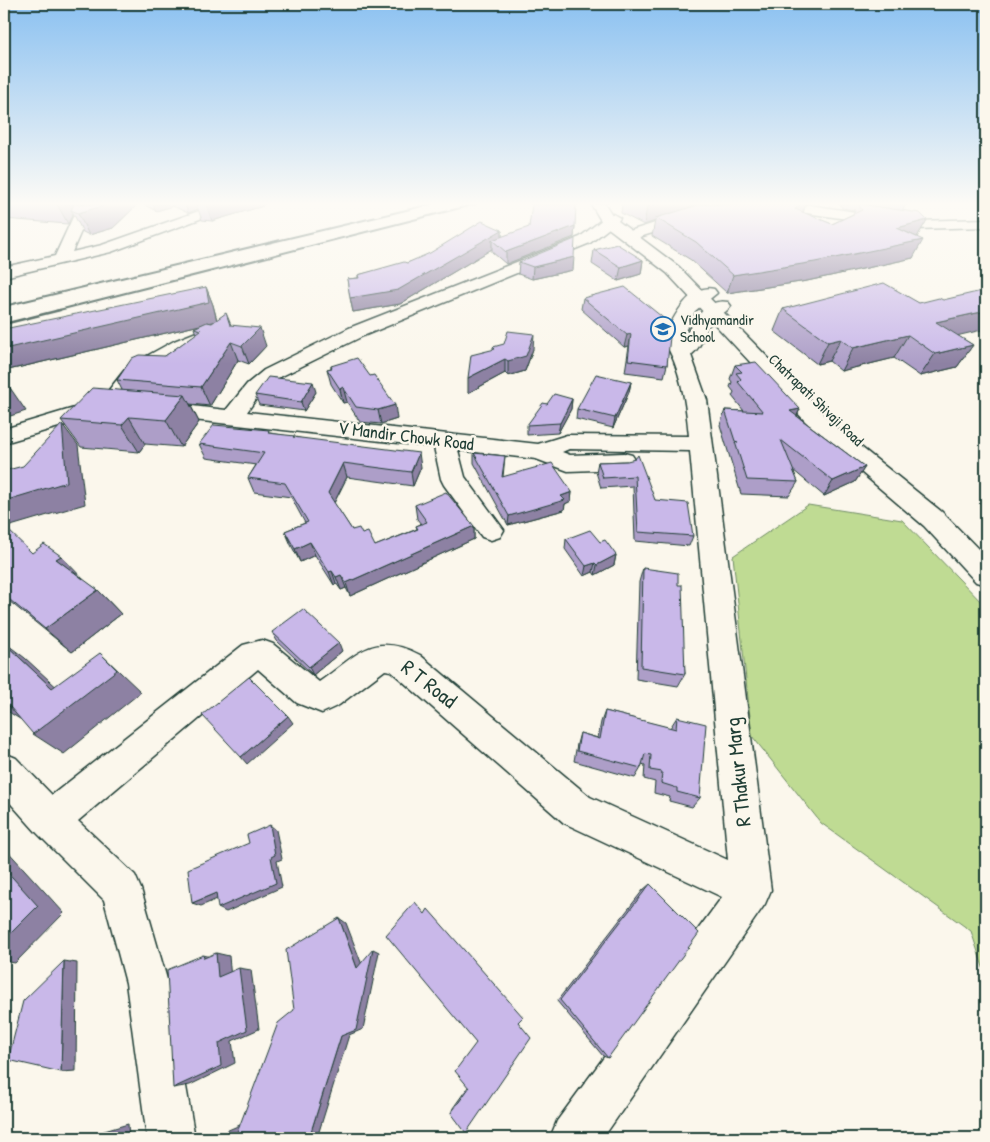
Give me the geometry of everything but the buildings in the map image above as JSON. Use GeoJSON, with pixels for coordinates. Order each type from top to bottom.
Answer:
{"type":"FeatureCollection","features":[{"type":"Feature","properties":{"kind":"street"},"geometry":{"type":"LineString","coordinates":[[4,260],[24,257]]}},
{"type":"Feature","properties":{"kind":"street"},"geometry":{"type":"LineString","coordinates":[[4,272],[47,257]]}},
{"type":"Feature","properties":{"kind":"street"},"geometry":{"type":"LineString","coordinates":[[233,416],[262,380],[356,332],[543,257]]}},
{"type":"Feature","properties":{"kind":"street"},"geometry":{"type":"LineString","coordinates":[[658,257],[711,302],[828,432],[933,519],[986,574]]}},
{"type":"Feature","properties":{"kind":"street","name":"R Thakur Marg"},"geometry":{"type":"LineString","coordinates":[[711,302],[691,346],[681,353],[696,400],[751,890]]}},
{"type":"Feature","properties":{"kind":"street","name":"Chatrapati Shivaji Road"},"geometry":{"type":"LineString","coordinates":[[711,302],[850,436],[920,493],[986,554]]}},
{"type":"Feature","properties":{"kind":"street"},"geometry":{"type":"LineString","coordinates":[[4,436],[109,404],[134,372],[181,345],[217,330]]}},
{"type":"Feature","properties":{"kind":"street","name":"V Mandir Chowk Road"},"geometry":{"type":"LineString","coordinates":[[109,404],[233,416],[539,452],[568,463],[702,451]]}},
{"type":"Feature","properties":{"kind":"street"},"geometry":{"type":"LineString","coordinates":[[444,441],[453,479],[491,530]]}},
{"type":"Feature","properties":{"kind":"street","name":"R T Road"},"geometry":{"type":"LineString","coordinates":[[50,820],[254,654],[262,653],[308,693],[322,698],[336,691],[378,658],[393,657],[410,665],[577,810],[751,890]]}},
{"type":"Feature","properties":{"kind":"street"},"geometry":{"type":"LineString","coordinates":[[4,770],[50,820],[120,889],[147,984],[171,1138]]}},
{"type":"Feature","properties":{"kind":"street"},"geometry":{"type":"LineString","coordinates":[[574,1138],[751,890]]}},
{"type":"Feature","properties":{"kind":"green space"},"geometry":{"type":"Polygon","coordinates":[[[808,505],[902,520],[986,607],[986,976],[971,931],[821,823],[752,736],[733,556],[808,505]]]}},
{"type":"Feature","properties":{"kind":"railway"},"geometry":{"type":"LineString","coordinates":[[4,306],[208,257]]}},
{"type":"Feature","properties":{"kind":"railway"},"geometry":{"type":"LineString","coordinates":[[55,311],[266,257]]}},
{"type":"Feature","properties":{"kind":"railway"},"geometry":{"type":"LineString","coordinates":[[4,324],[60,310]]}},
{"type":"Feature","properties":{"kind":"place","name":"Vidhyamandir School"},"geometry":{"type":"Point","coordinates":[663,329]}}]}
